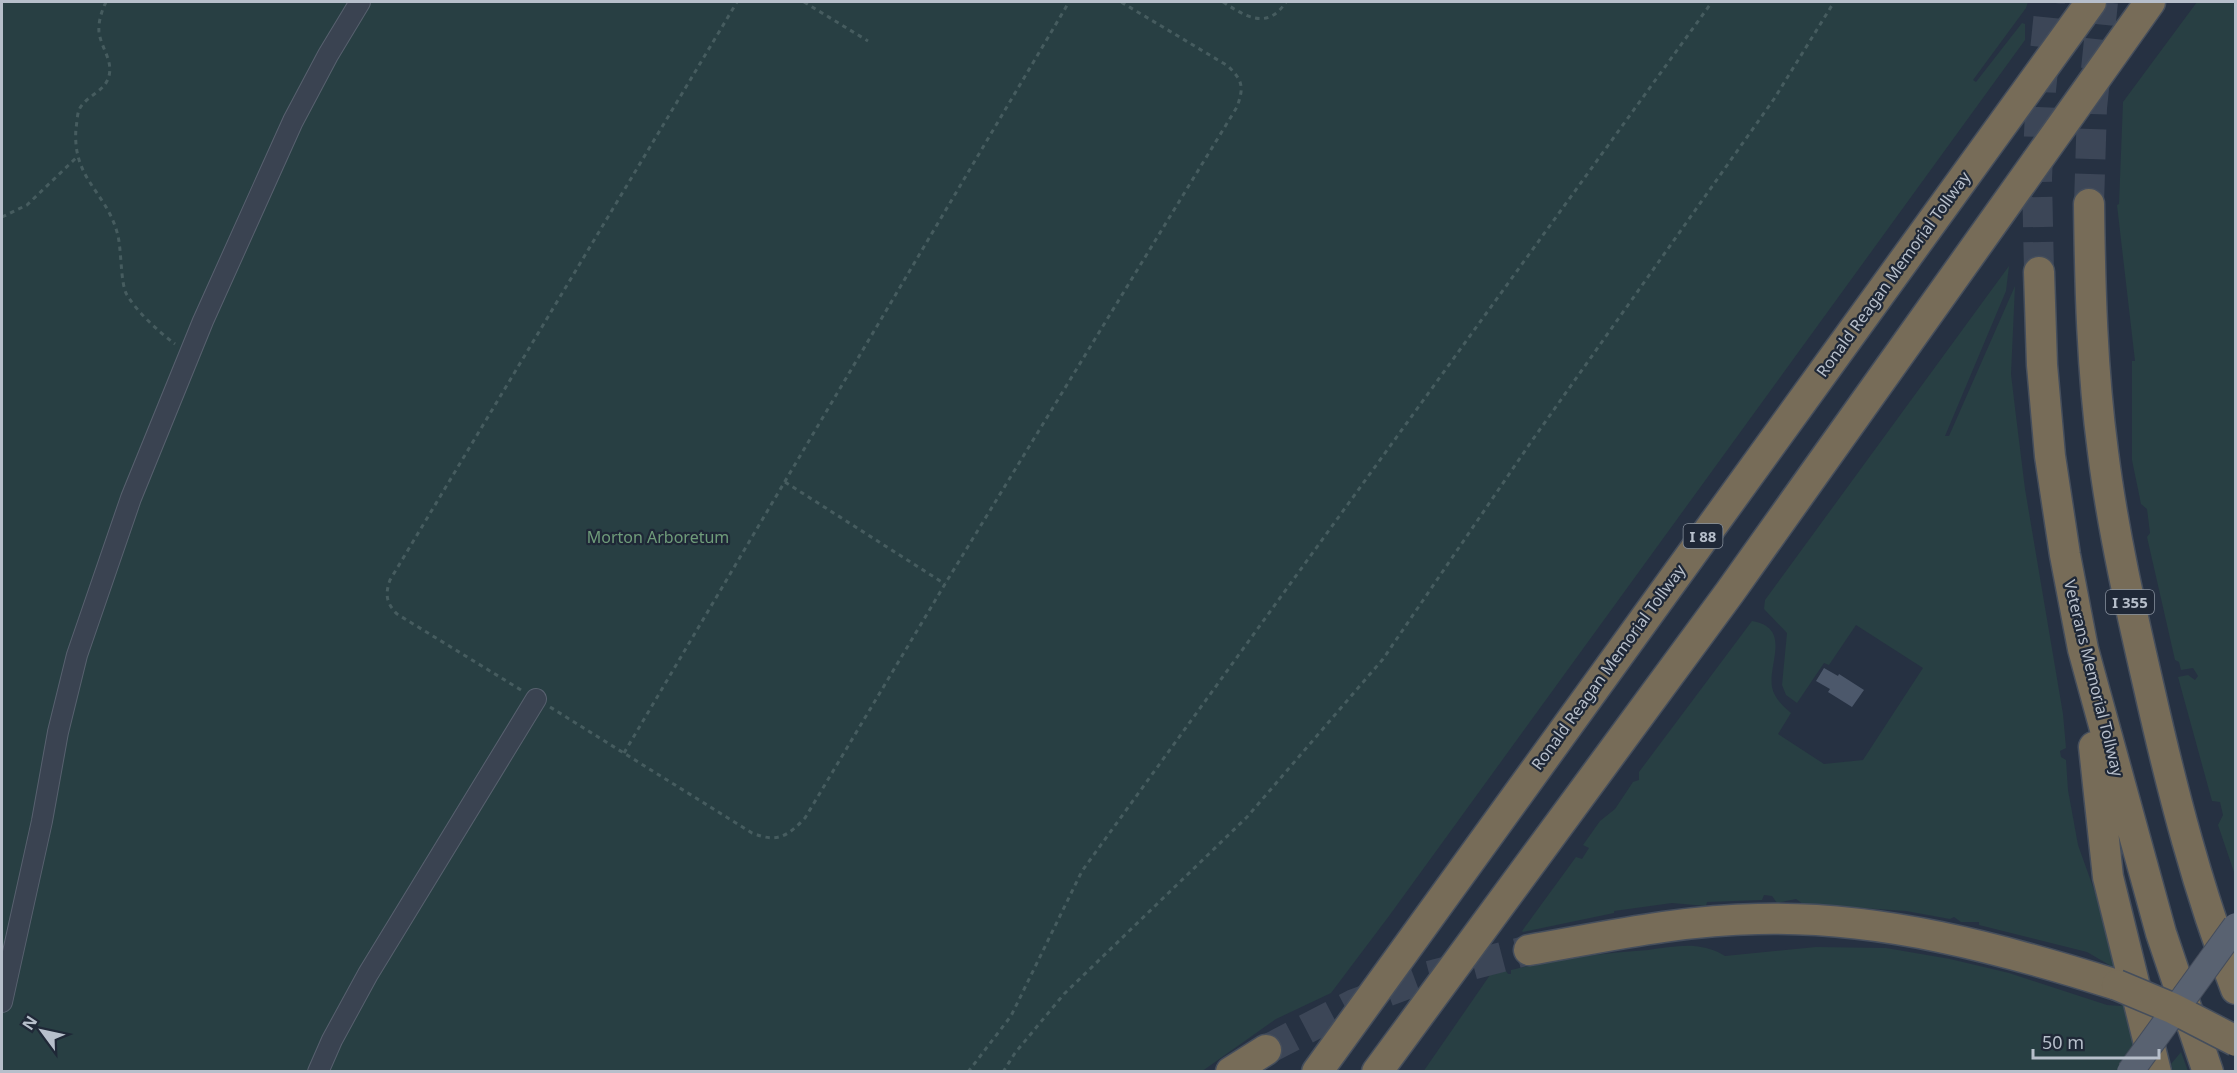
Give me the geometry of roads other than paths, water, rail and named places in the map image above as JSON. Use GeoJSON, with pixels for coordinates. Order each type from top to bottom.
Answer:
{"type":"FeatureCollection","features":[{"type":"Feature","properties":{"kind":"highway","name":"Ronald Reagan Memorial Tollway"},"geometry":{"type":"LineString","coordinates":[[1317,1071],[2091,2]]}},
{"type":"Feature","properties":{"kind":"highway"},"geometry":{"type":"LineString","coordinates":[[1377,1071],[1730,592],[2150,2]]}},
{"type":"Feature","properties":{"kind":"highway","name":"I 355"},"geometry":{"type":"LineString","coordinates":[[2089,204],[2094,362],[2103,452],[2116,536],[2170,784],[2235,989]]}},
{"type":"Feature","properties":{"kind":"highway","name":"Veterans Memorial Tollway"},"geometry":{"type":"LineString","coordinates":[[2039,272],[2042,365],[2050,456],[2065,555],[2083,649],[2161,933],[2208,1071]]}},
{"type":"Feature","properties":{"kind":"highway"},"geometry":{"type":"LineString","coordinates":[[2083,649],[2108,877],[2156,1071]]}},
{"type":"Feature","properties":{"kind":"highway"},"geometry":{"type":"LineString","coordinates":[[1529,950],[1676,926],[1755,919],[1834,920],[1873,924],[1980,945],[2050,963],[2117,985],[2172,1008],[2233,1039]]}},
{"type":"Feature","properties":{"kind":"highway"},"geometry":{"type":"LineString","coordinates":[[1231,1071],[1266,1050]]}},
{"type":"Feature","properties":{"kind":"main road"},"geometry":{"type":"LineString","coordinates":[[2130,1071],[2235,926]]}},
{"type":"Feature","properties":{"kind":"lane"},"geometry":{"type":"LineString","coordinates":[[2,1002],[42,821],[58,732],[77,655],[131,498],[189,354],[293,121],[328,55],[360,2]]}},
{"type":"Feature","properties":{"kind":"lane"},"geometry":{"type":"LineString","coordinates":[[318,1071],[336,1032],[368,974],[536,699]]}},
{"type":"Feature","properties":{"kind":"tunnel"},"geometry":{"type":"LineString","coordinates":[[2039,272],[2037,178],[2041,90],[2050,2]]}},
{"type":"Feature","properties":{"kind":"tunnel"},"geometry":{"type":"LineString","coordinates":[[2089,204],[2092,108],[2103,2]]}},
{"type":"Feature","properties":{"kind":"tunnel"},"geometry":{"type":"LineString","coordinates":[[1266,1050],[1354,1004],[1429,976],[1529,950]]}},
{"type":"Feature","properties":{"kind":"park label","name":"Morton Arboretum"},"geometry":{"type":"Point","coordinates":[658,537]}}]}
